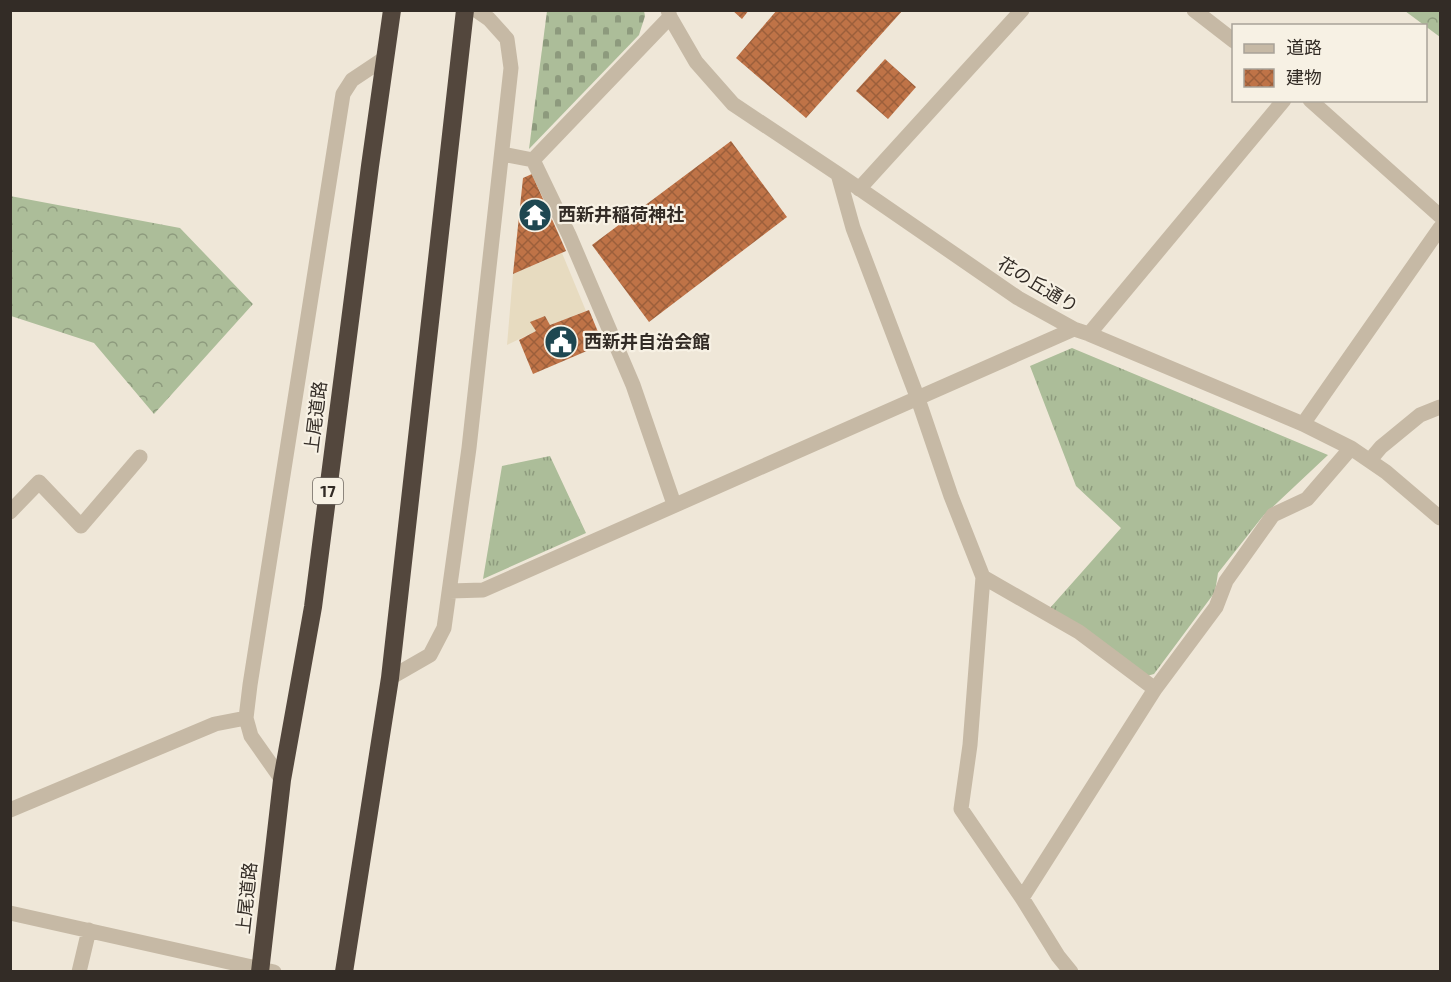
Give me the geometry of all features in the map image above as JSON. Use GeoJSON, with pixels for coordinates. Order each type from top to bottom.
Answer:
{"type":"FeatureCollection","features":[{"type":"Feature","properties":{"kind":"highway","name":"上尾道路"},"geometry":{"type":"LineString","coordinates":[[265,971],[282,780],[313,608],[392,10]]}},
{"type":"Feature","properties":{"kind":"highway"},"geometry":{"type":"LineString","coordinates":[[344,972],[390,678],[465,10]]}},
{"type":"Feature","properties":{"kind":"street"},"geometry":{"type":"LineString","coordinates":[[390,678],[430,655],[444,628],[469,448],[511,68],[507,39],[489,19],[476,10]]}},
{"type":"Feature","properties":{"kind":"street"},"geometry":{"type":"LineString","coordinates":[[859,189],[1022,10]]}},
{"type":"Feature","properties":{"kind":"street"},"geometry":{"type":"LineString","coordinates":[[1194,10],[1232,40]]}},
{"type":"Feature","properties":{"kind":"street"},"geometry":{"type":"LineString","coordinates":[[533,160],[669,14]]}},
{"type":"Feature","properties":{"kind":"street","name":"花の丘通り"},"geometry":{"type":"LineString","coordinates":[[669,14],[696,62],[733,104],[1018,298],[1081,332],[1304,424],[1351,448],[1370,460],[1440,518]]}},
{"type":"Feature","properties":{"kind":"street"},"geometry":{"type":"LineString","coordinates":[[282,780],[251,736],[246,717],[343,94],[352,80],[385,58]]}},
{"type":"Feature","properties":{"kind":"street"},"geometry":{"type":"LineString","coordinates":[[450,591],[483,590],[674,504],[1081,332],[1282,102]]}},
{"type":"Feature","properties":{"kind":"street"},"geometry":{"type":"LineString","coordinates":[[1312,102],[1440,216]]}},
{"type":"Feature","properties":{"kind":"street"},"geometry":{"type":"LineString","coordinates":[[502,154],[533,160]]}},
{"type":"Feature","properties":{"kind":"street"},"geometry":{"type":"LineString","coordinates":[[533,160],[569,235],[629,375],[674,504]]}},
{"type":"Feature","properties":{"kind":"street"},"geometry":{"type":"LineString","coordinates":[[838,174],[853,228],[983,578],[970,745],[962,809],[1058,956],[1071,972]]}},
{"type":"Feature","properties":{"kind":"street"},"geometry":{"type":"LineString","coordinates":[[1304,424],[1440,228]]}},
{"type":"Feature","properties":{"kind":"street"},"geometry":{"type":"LineString","coordinates":[[1370,460],[1420,415],[1440,407]]}},
{"type":"Feature","properties":{"kind":"street"},"geometry":{"type":"LineString","coordinates":[[1022,898],[1155,689],[1216,607],[1226,581],[1273,515],[1306,499],[1351,448]]}},
{"type":"Feature","properties":{"kind":"street"},"geometry":{"type":"LineString","coordinates":[[10,512],[39,482],[81,526],[140,457]]}},
{"type":"Feature","properties":{"kind":"street"},"geometry":{"type":"LineString","coordinates":[[983,578],[1079,632],[1155,689]]}},
{"type":"Feature","properties":{"kind":"street"},"geometry":{"type":"LineString","coordinates":[[10,810],[214,724],[246,717]]}},
{"type":"Feature","properties":{"kind":"street"},"geometry":{"type":"LineString","coordinates":[[10,913],[265,971]]}},
{"type":"Feature","properties":{"kind":"street"},"geometry":{"type":"LineString","coordinates":[[79,972],[89,930]]}},
{"type":"Feature","properties":{"kind":"street"},"geometry":{"type":"LineString","coordinates":[[1051,972],[1058,956]]}},
{"type":"Feature","properties":{"kind":"green space"},"geometry":{"type":"Polygon","coordinates":[[[547,11],[644,11],[645,16],[639,35],[529,149],[547,11]]]}},
{"type":"Feature","properties":{"kind":"green space"},"geometry":{"type":"Polygon","coordinates":[[[1405,11],[1440,11],[1440,37],[1427,27],[1427,24],[1422,24],[1405,11]]]}},
{"type":"Feature","properties":{"kind":"green space"},"geometry":{"type":"Polygon","coordinates":[[[10,196],[180,228],[253,304],[154,414],[94,343],[11,316],[10,196]]]}},
{"type":"Feature","properties":{"kind":"green space"},"geometry":{"type":"Polygon","coordinates":[[[1072,348],[1328,455],[1263,516],[1218,573],[1215,592],[1154,674],[1143,677],[1050,608],[1121,528],[1076,486],[1030,366],[1072,348]]]}},
{"type":"Feature","properties":{"kind":"green space"},"geometry":{"type":"Polygon","coordinates":[[[550,456],[586,533],[483,579],[502,466],[550,456]]]}},
{"type":"Feature","properties":{"kind":"shaded area"},"geometry":{"type":"Polygon","coordinates":[[[562,253],[586,311],[550,325],[545,316],[531,322],[536,331],[507,345],[513,274],[562,253]]]}},
{"type":"Feature","properties":{"kind":"building"},"geometry":{"type":"Polygon","coordinates":[[[732,10],[749,10],[742,19],[732,10]]]}},
{"type":"Feature","properties":{"kind":"building"},"geometry":{"type":"Polygon","coordinates":[[[777,10],[903,10],[806,118],[736,58],[777,10]]]}},
{"type":"Feature","properties":{"kind":"building"},"geometry":{"type":"Polygon","coordinates":[[[885,59],[916,87],[888,119],[856,91],[885,59]]]}},
{"type":"Feature","properties":{"kind":"building"},"geometry":{"type":"Polygon","coordinates":[[[731,141],[787,217],[649,322],[592,245],[731,141]]]}},
{"type":"Feature","properties":{"kind":"building","name":"西新井稲荷神社"},"geometry":{"type":"Polygon","coordinates":[[[532,174],[566,251],[513,274],[523,178],[532,174]]]}},
{"type":"Feature","properties":{"kind":"building","name":"西新井自治会館"},"geometry":{"type":"Polygon","coordinates":[[[589,310],[603,344],[533,374],[519,340],[536,331],[530,322],[545,316],[550,325],[589,310]]]}},
{"type":"Feature","properties":{"kind":"place","name":"西新井稲荷神社"},"geometry":{"type":"Point","coordinates":[535,215]}},
{"type":"Feature","properties":{"kind":"place","name":"西新井自治会館"},"geometry":{"type":"Point","coordinates":[561,342]}}]}
